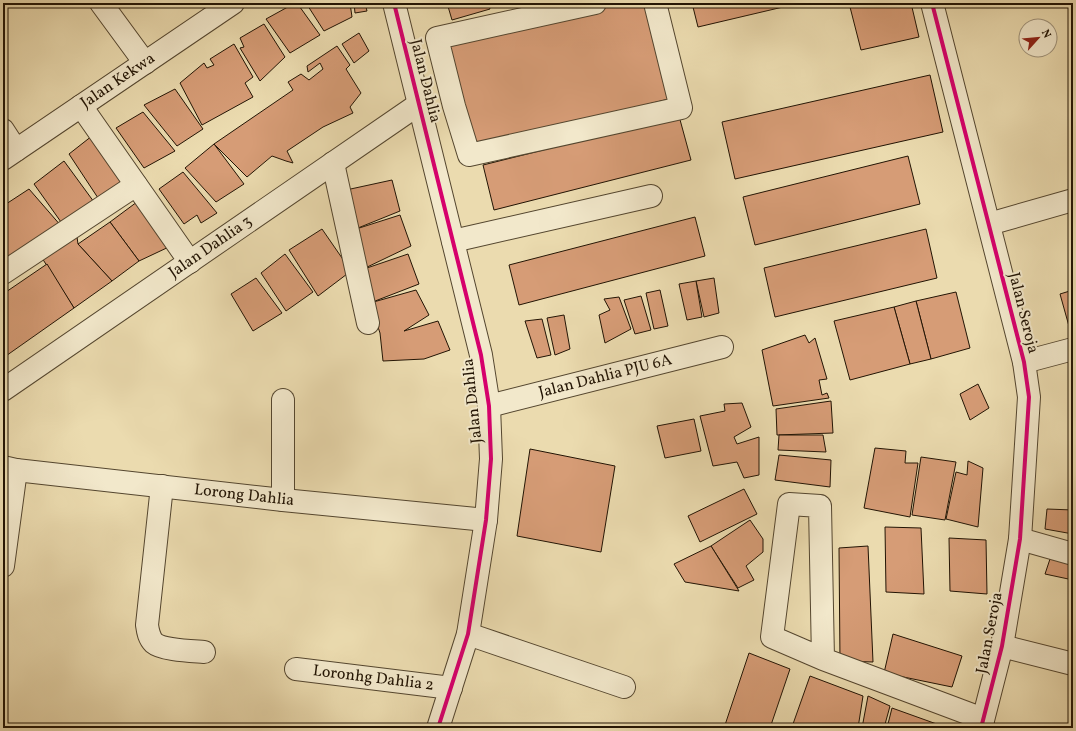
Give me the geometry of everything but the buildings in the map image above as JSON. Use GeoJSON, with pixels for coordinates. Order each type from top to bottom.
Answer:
{"type":"FeatureCollection","features":[{"type":"Feature","properties":{"kind":"street"},"geometry":{"type":"LineString","coordinates":[[101,3],[144,63]]}},
{"type":"Feature","properties":{"kind":"street","name":"Jalan Kekwa"},"geometry":{"type":"LineString","coordinates":[[10,154],[234,3]]}},
{"type":"Feature","properties":{"kind":"street","name":"Jalan Dahlia"},"geometry":{"type":"LineString","coordinates":[[394,3],[481,355],[489,406],[491,459],[486,520],[468,634],[438,728]]}},
{"type":"Feature","properties":{"kind":"street"},"geometry":{"type":"LineString","coordinates":[[595,3],[437,38],[454,106],[469,155],[680,108],[655,3]]}},
{"type":"Feature","properties":{"kind":"street","name":"Jalan Seroja"},"geometry":{"type":"LineString","coordinates":[[932,3],[1024,362],[1029,397],[1020,539],[1002,646],[982,723]]}},
{"type":"Feature","properties":{"kind":"street"},"geometry":{"type":"LineString","coordinates":[[81,106],[190,262]]}},
{"type":"Feature","properties":{"kind":"street"},"geometry":{"type":"LineString","coordinates":[[420,109],[454,106]]}},
{"type":"Feature","properties":{"kind":"street","name":"Jalan Dahlia 3"},"geometry":{"type":"LineString","coordinates":[[3,390],[333,163],[420,109]]}},
{"type":"Feature","properties":{"kind":"street"},"geometry":{"type":"LineString","coordinates":[[3,130],[10,154]]}},
{"type":"Feature","properties":{"kind":"street"},"geometry":{"type":"LineString","coordinates":[[429,146],[463,137]]}},
{"type":"Feature","properties":{"kind":"street"},"geometry":{"type":"LineString","coordinates":[[333,163],[368,323]]}},
{"type":"Feature","properties":{"kind":"street"},"geometry":{"type":"LineString","coordinates":[[3,273],[136,185]]}},
{"type":"Feature","properties":{"kind":"street"},"geometry":{"type":"LineString","coordinates":[[453,242],[651,196]]}},
{"type":"Feature","properties":{"kind":"street"},"geometry":{"type":"LineString","coordinates":[[989,224],[1073,200]]}},
{"type":"Feature","properties":{"kind":"street","name":"Jalan Dahlia PJU 6A"},"geometry":{"type":"LineString","coordinates":[[489,406],[722,347]]}},
{"type":"Feature","properties":{"kind":"street"},"geometry":{"type":"LineString","coordinates":[[1024,362],[1073,349]]}},
{"type":"Feature","properties":{"kind":"street"},"geometry":{"type":"LineString","coordinates":[[283,400],[283,500]]}},
{"type":"Feature","properties":{"kind":"street"},"geometry":{"type":"LineString","coordinates":[[3,566],[9,468]]}},
{"type":"Feature","properties":{"kind":"street","name":"Lorong Dahlia"},"geometry":{"type":"LineString","coordinates":[[9,468],[283,500],[486,520]]}},
{"type":"Feature","properties":{"kind":"street"},"geometry":{"type":"LineString","coordinates":[[162,486],[147,625],[148,632],[154,643],[161,647],[204,652]]}},
{"type":"Feature","properties":{"kind":"street"},"geometry":{"type":"LineString","coordinates":[[823,659],[820,506],[789,504],[772,637],[823,659],[982,723]]}},
{"type":"Feature","properties":{"kind":"street"},"geometry":{"type":"LineString","coordinates":[[1020,539],[1073,554]]}},
{"type":"Feature","properties":{"kind":"street"},"geometry":{"type":"LineString","coordinates":[[468,634],[624,687]]}},
{"type":"Feature","properties":{"kind":"street"},"geometry":{"type":"LineString","coordinates":[[1002,646],[1073,664]]}},
{"type":"Feature","properties":{"kind":"street","name":"Loronhg Dahlia 2"},"geometry":{"type":"LineString","coordinates":[[296,669],[451,688]]}},
{"type":"Feature","properties":{"kind":"cycle path"},"geometry":{"type":"LineString","coordinates":[[394,3],[481,355],[489,406],[491,459],[486,520],[468,634],[438,728]]}},
{"type":"Feature","properties":{"kind":"cycle path"},"geometry":{"type":"LineString","coordinates":[[932,3],[1024,362],[1029,397],[1020,539],[1002,646],[981,728]]}}]}
